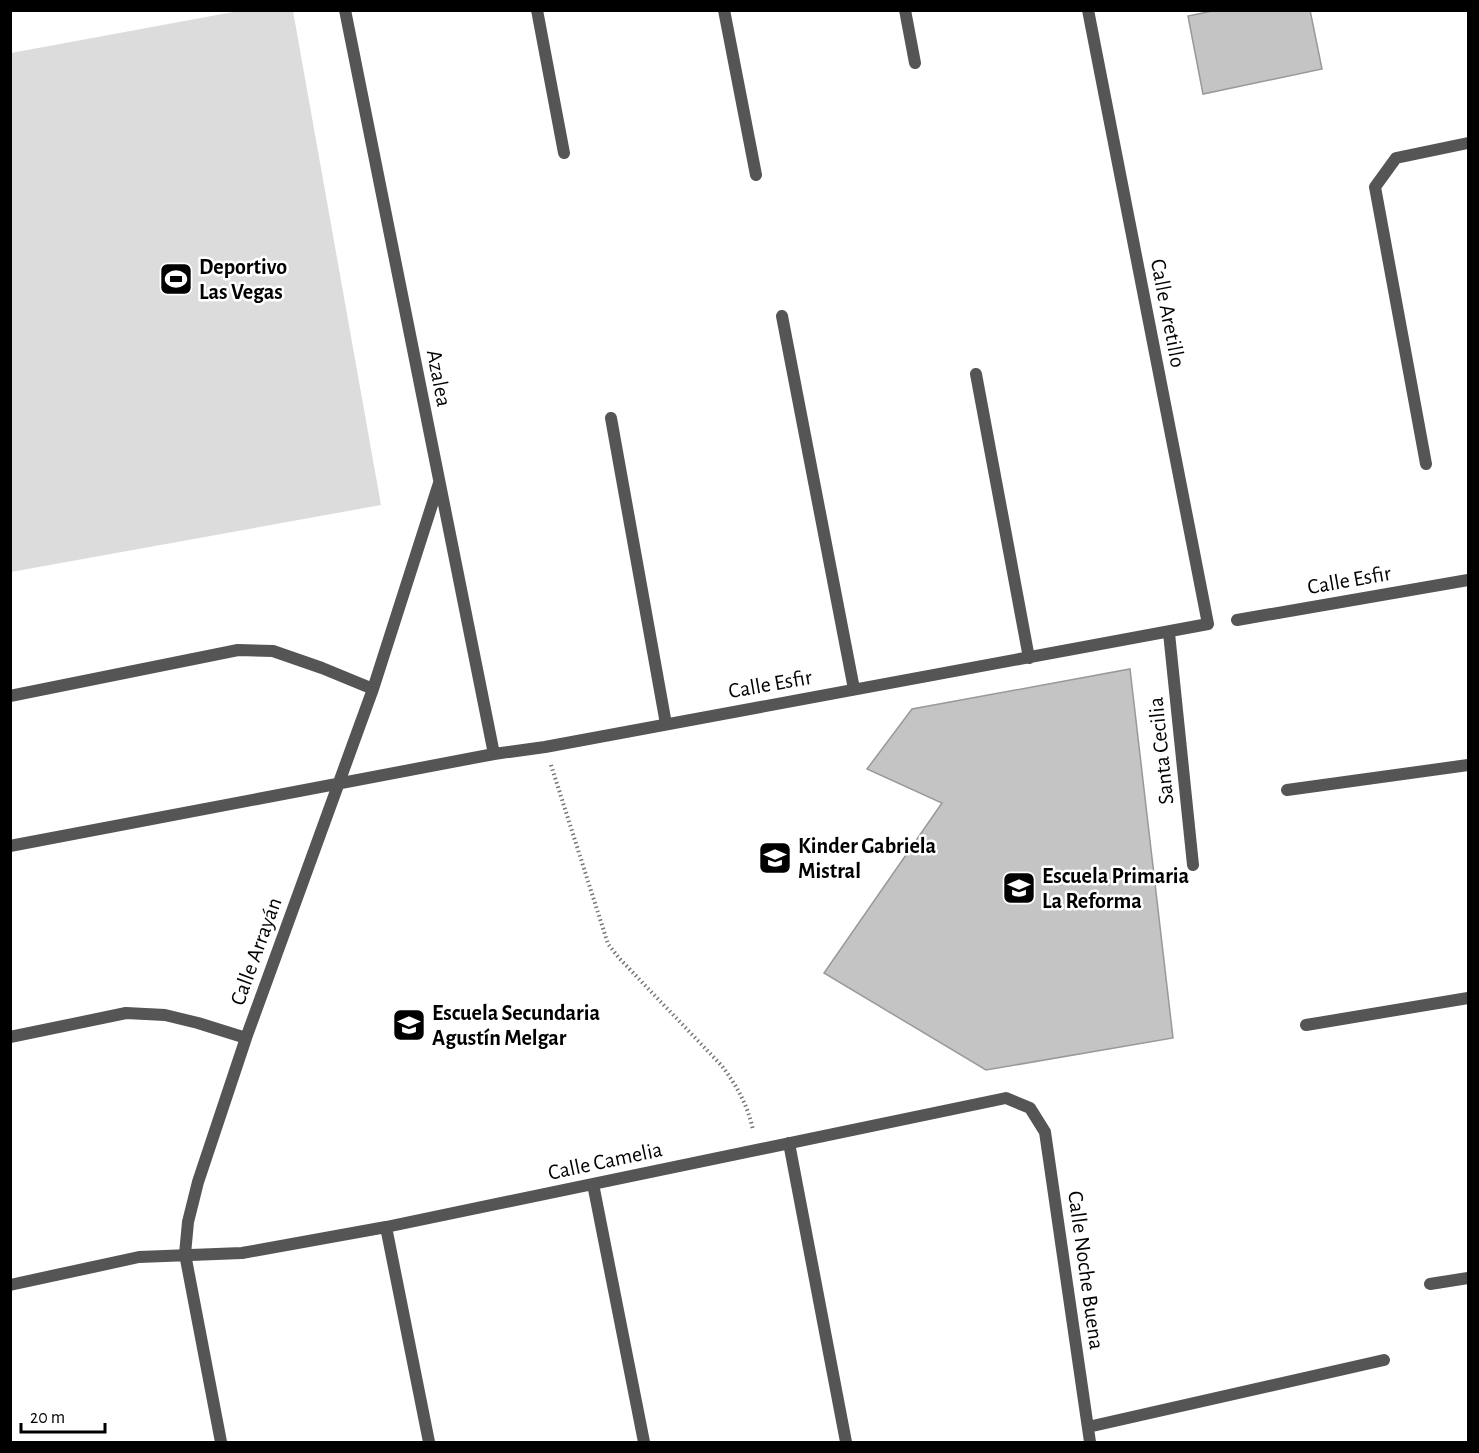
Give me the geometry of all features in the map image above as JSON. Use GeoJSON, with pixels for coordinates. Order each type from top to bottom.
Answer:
{"type":"FeatureCollection","features":[{"type":"Feature","properties":{"kind":"street","name":"Azalea"},"geometry":{"type":"LineString","coordinates":[[345,10],[494,754]]}},
{"type":"Feature","properties":{"kind":"street"},"geometry":{"type":"LineString","coordinates":[[537,10],[564,153]]}},
{"type":"Feature","properties":{"kind":"street"},"geometry":{"type":"LineString","coordinates":[[724,10],[756,175]]}},
{"type":"Feature","properties":{"kind":"street"},"geometry":{"type":"LineString","coordinates":[[905,10],[915,63]]}},
{"type":"Feature","properties":{"kind":"street","name":"Calle Aretillo"},"geometry":{"type":"LineString","coordinates":[[1088,10],[1208,624]]}},
{"type":"Feature","properties":{"kind":"street"},"geometry":{"type":"LineString","coordinates":[[1426,464],[1375,187],[1396,158],[1468,143]]}},
{"type":"Feature","properties":{"kind":"street"},"geometry":{"type":"LineString","coordinates":[[782,316],[854,689]]}},
{"type":"Feature","properties":{"kind":"street"},"geometry":{"type":"LineString","coordinates":[[976,374],[1029,658]]}},
{"type":"Feature","properties":{"kind":"street"},"geometry":{"type":"LineString","coordinates":[[611,418],[666,724]]}},
{"type":"Feature","properties":{"kind":"street","name":"Calle Arrayán"},"geometry":{"type":"LineString","coordinates":[[221,1443],[185,1254],[188,1222],[198,1182],[246,1038],[373,688],[439,483]]}},
{"type":"Feature","properties":{"kind":"street","name":"Calle Esfir"},"geometry":{"type":"LineString","coordinates":[[1237,620],[1468,580]]}},
{"type":"Feature","properties":{"kind":"street","name":"Calle Esfir"},"geometry":{"type":"LineString","coordinates":[[10,846],[494,754],[545,747],[1208,624]]}},
{"type":"Feature","properties":{"kind":"street","name":"Santa Cecilia"},"geometry":{"type":"LineString","coordinates":[[1168,633],[1193,865]]}},
{"type":"Feature","properties":{"kind":"street"},"geometry":{"type":"LineString","coordinates":[[10,696],[238,650],[273,651],[373,688]]}},
{"type":"Feature","properties":{"kind":"street"},"geometry":{"type":"LineString","coordinates":[[1287,790],[1468,765]]}},
{"type":"Feature","properties":{"kind":"street"},"geometry":{"type":"LineString","coordinates":[[1306,1024],[1468,998]]}},
{"type":"Feature","properties":{"kind":"street"},"geometry":{"type":"LineString","coordinates":[[10,1037],[126,1013],[165,1015],[246,1038]]}},
{"type":"Feature","properties":{"kind":"street","name":"Calle Camelia"},"geometry":{"type":"LineString","coordinates":[[10,1285],[139,1257],[242,1253],[386,1227],[1006,1098],[1030,1108]]}},
{"type":"Feature","properties":{"kind":"street","name":"Calle Noche Buena"},"geometry":{"type":"LineString","coordinates":[[1030,1108],[1046,1132],[1090,1443]]}},
{"type":"Feature","properties":{"kind":"street"},"geometry":{"type":"LineString","coordinates":[[789,1143],[846,1443]]}},
{"type":"Feature","properties":{"kind":"street"},"geometry":{"type":"LineString","coordinates":[[593,1184],[644,1443]]}},
{"type":"Feature","properties":{"kind":"street"},"geometry":{"type":"LineString","coordinates":[[386,1227],[429,1443]]}},
{"type":"Feature","properties":{"kind":"street"},"geometry":{"type":"LineString","coordinates":[[1430,1284],[1468,1278]]}},
{"type":"Feature","properties":{"kind":"street"},"geometry":{"type":"LineString","coordinates":[[1088,1427],[1384,1360]]}},
{"type":"Feature","properties":{"kind":"path"},"geometry":{"type":"LineString","coordinates":[[545,747],[608,944],[722,1066],[736,1084],[750,1115],[757,1150]]}},
{"type":"Feature","properties":{"kind":"shaded area","name":"Deportivo Las Vegas"},"geometry":{"type":"Polygon","coordinates":[[[244,10],[293,11],[381,505],[11,572],[11,53],[244,10]]]}},
{"type":"Feature","properties":{"kind":"building"},"geometry":{"type":"Polygon","coordinates":[[[1217,10],[1310,10],[1322,69],[1203,94],[1188,16],[1217,10]]]}},
{"type":"Feature","properties":{"kind":"building","name":"Escuela Primaria La Reforma"},"geometry":{"type":"Polygon","coordinates":[[[1130,669],[1173,1038],[986,1070],[824,973],[942,803],[867,769],[912,709],[1130,669]]]}},
{"type":"Feature","properties":{"kind":"place","name":"Deportivo Las Vegas"},"geometry":{"type":"Point","coordinates":[176,279]}},
{"type":"Feature","properties":{"kind":"place","name":"Kinder Gabriela Mistral"},"geometry":{"type":"Point","coordinates":[775,858]}},
{"type":"Feature","properties":{"kind":"place","name":"Escuela Primaria La Reforma"},"geometry":{"type":"Point","coordinates":[1019,888]}},
{"type":"Feature","properties":{"kind":"place","name":"Escuela Secundaria Agustín Melgar"},"geometry":{"type":"Point","coordinates":[409,1025]}}]}
